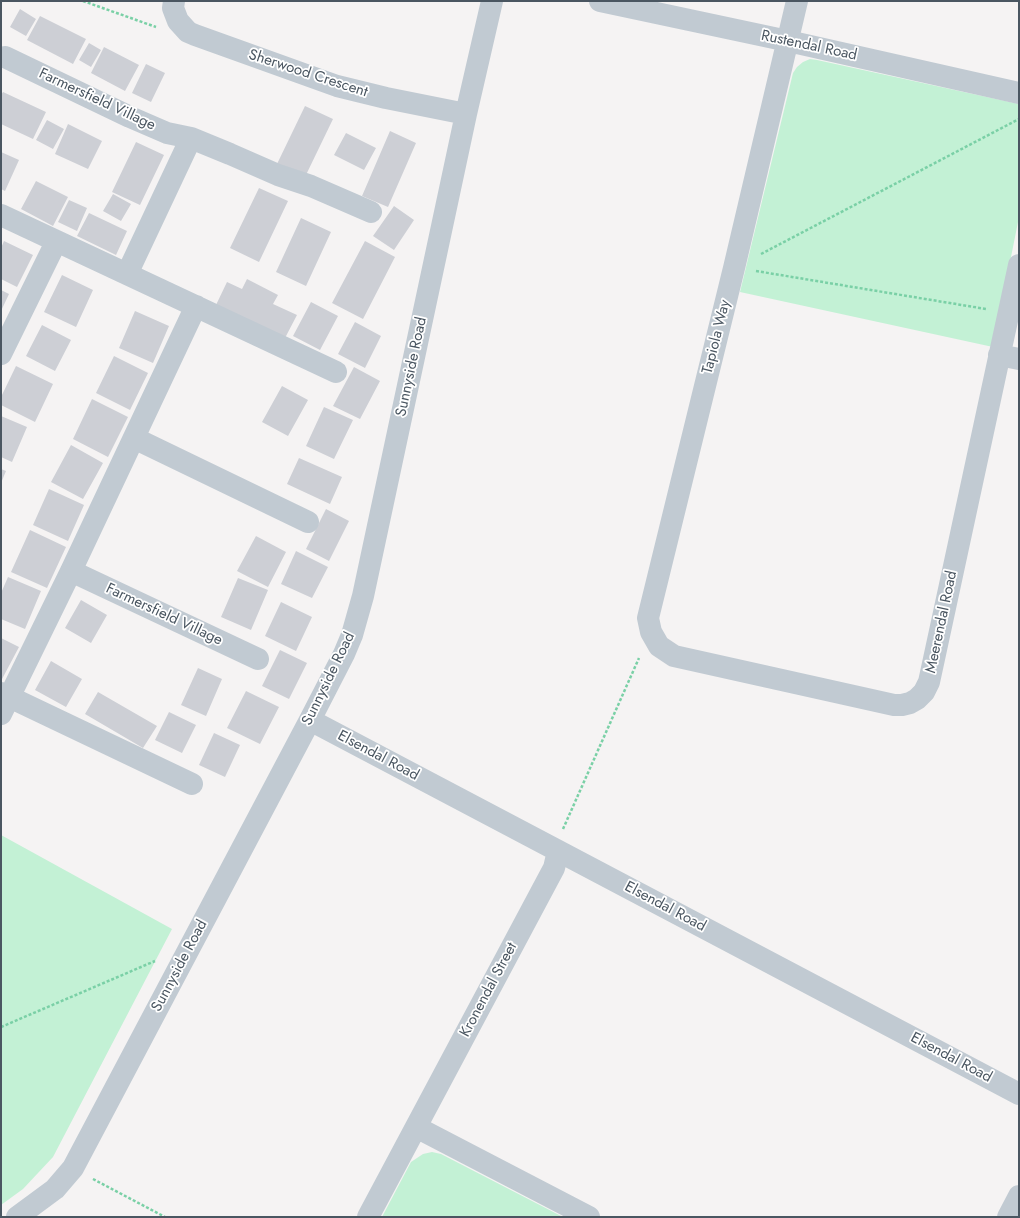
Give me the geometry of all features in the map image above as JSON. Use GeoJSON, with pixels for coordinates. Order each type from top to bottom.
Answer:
{"type":"FeatureCollection","features":[{"type":"Feature","properties":{"kind":"street","name":"Sunnyside Road"},"geometry":{"type":"LineString","coordinates":[[17,1217],[55,1189],[73,1168],[344,654],[359,614],[466,114],[492,1]]}},
{"type":"Feature","properties":{"kind":"street","name":"Rustendal Road"},"geometry":{"type":"LineString","coordinates":[[600,1],[788,41],[1019,93]]}},
{"type":"Feature","properties":{"kind":"street","name":"Tapiola Way"},"geometry":{"type":"LineString","coordinates":[[651,632],[648,618],[734,268],[797,1]]}},
{"type":"Feature","properties":{"kind":"street","name":"Sherwood Crescent"},"geometry":{"type":"LineString","coordinates":[[176,11],[188,32],[337,86],[386,98],[466,114]]}},
{"type":"Feature","properties":{"kind":"street","name":"Farmersfield Village"},"geometry":{"type":"LineString","coordinates":[[5,57],[130,118],[167,133],[191,138],[278,175],[316,188],[371,212]]}},
{"type":"Feature","properties":{"kind":"street"},"geometry":{"type":"LineString","coordinates":[[127,274],[191,138]]}},
{"type":"Feature","properties":{"kind":"street"},"geometry":{"type":"LineString","coordinates":[[1,215],[336,372]]}},
{"type":"Feature","properties":{"kind":"street"},"geometry":{"type":"LineString","coordinates":[[1,354],[56,242]]}},
{"type":"Feature","properties":{"kind":"street","name":"Meerendal Road"},"geometry":{"type":"LineString","coordinates":[[651,632],[659,646],[674,656],[894,705],[910,703],[917,699],[924,692],[929,682],[1009,357],[1009,313],[1019,265]]}},
{"type":"Feature","properties":{"kind":"street"},"geometry":{"type":"LineString","coordinates":[[192,784],[4,701],[72,571],[196,306]]}},
{"type":"Feature","properties":{"kind":"street"},"geometry":{"type":"LineString","coordinates":[[134,438],[308,522]]}},
{"type":"Feature","properties":{"kind":"street","name":"Farmersfield Village"},"geometry":{"type":"LineString","coordinates":[[72,571],[258,659]]}},
{"type":"Feature","properties":{"kind":"street","name":"Elsendal Road"},"geometry":{"type":"LineString","coordinates":[[310,720],[1019,1094]]}},
{"type":"Feature","properties":{"kind":"street","name":"Kronendal Street"},"geometry":{"type":"LineString","coordinates":[[368,1217],[554,868],[558,851]]}},
{"type":"Feature","properties":{"kind":"street"},"geometry":{"type":"LineString","coordinates":[[416,1127],[589,1217]]}},
{"type":"Feature","properties":{"kind":"street"},"geometry":{"type":"LineString","coordinates":[[1008,1217],[1019,1196]]}},
{"type":"Feature","properties":{"kind":"path"},"geometry":{"type":"LineString","coordinates":[[83,1],[163,29],[176,11]]}},
{"type":"Feature","properties":{"kind":"path"},"geometry":{"type":"LineString","coordinates":[[734,268],[1019,119]]}},
{"type":"Feature","properties":{"kind":"path"},"geometry":{"type":"LineString","coordinates":[[734,268],[1009,313]]}},
{"type":"Feature","properties":{"kind":"path"},"geometry":{"type":"LineString","coordinates":[[558,851],[560,838],[651,632]]}},
{"type":"Feature","properties":{"kind":"path"},"geometry":{"type":"LineString","coordinates":[[1,1027],[190,946]]}},
{"type":"Feature","properties":{"kind":"path"},"geometry":{"type":"LineString","coordinates":[[73,1168],[165,1217]]}},
{"type":"Feature","properties":{"kind":"green space"},"geometry":{"type":"Polygon","coordinates":[[[810,59],[1019,104],[1019,217],[993,347],[740,292],[793,73],[803,62],[810,59]]]}},
{"type":"Feature","properties":{"kind":"green space"},"geometry":{"type":"Polygon","coordinates":[[[1,835],[172,929],[53,1157],[23,1189],[1,1205],[1,835]]]}},
{"type":"Feature","properties":{"kind":"green space"},"geometry":{"type":"Polygon","coordinates":[[[432,1152],[441,1154],[563,1217],[382,1217],[411,1162],[423,1154],[432,1152]]]}},
{"type":"Feature","properties":{"kind":"building"},"geometry":{"type":"Polygon","coordinates":[[[20,9],[36,19],[26,36],[10,27],[20,9]]]}},
{"type":"Feature","properties":{"kind":"building"},"geometry":{"type":"Polygon","coordinates":[[[40,16],[86,39],[73,64],[27,40],[40,16]]]}},
{"type":"Feature","properties":{"kind":"building"},"geometry":{"type":"Polygon","coordinates":[[[89,43],[101,50],[91,67],[79,60],[89,43]]]}},
{"type":"Feature","properties":{"kind":"building"},"geometry":{"type":"Polygon","coordinates":[[[104,47],[139,65],[125,91],[91,73],[104,47]]]}},
{"type":"Feature","properties":{"kind":"building"},"geometry":{"type":"Polygon","coordinates":[[[146,64],[165,73],[151,102],[132,93],[146,64]]]}},
{"type":"Feature","properties":{"kind":"building"},"geometry":{"type":"Polygon","coordinates":[[[3,92],[46,112],[33,139],[1,124],[1,95],[3,92]]]}},
{"type":"Feature","properties":{"kind":"building"},"geometry":{"type":"Polygon","coordinates":[[[305,106],[333,119],[305,177],[277,164],[305,106]]]}},
{"type":"Feature","properties":{"kind":"building"},"geometry":{"type":"Polygon","coordinates":[[[47,120],[64,129],[53,149],[36,140],[47,120]]]}},
{"type":"Feature","properties":{"kind":"building"},"geometry":{"type":"Polygon","coordinates":[[[68,124],[102,141],[88,169],[55,154],[68,124]]]}},
{"type":"Feature","properties":{"kind":"building"},"geometry":{"type":"Polygon","coordinates":[[[390,131],[416,143],[388,207],[362,196],[390,131]]]}},
{"type":"Feature","properties":{"kind":"building"},"geometry":{"type":"Polygon","coordinates":[[[346,133],[376,148],[364,170],[334,155],[346,133]]]}},
{"type":"Feature","properties":{"kind":"building"},"geometry":{"type":"Polygon","coordinates":[[[136,142],[164,155],[140,205],[112,192],[136,142]]]}},
{"type":"Feature","properties":{"kind":"building"},"geometry":{"type":"Polygon","coordinates":[[[1,152],[19,160],[5,191],[1,189],[1,152]]]}},
{"type":"Feature","properties":{"kind":"building"},"geometry":{"type":"Polygon","coordinates":[[[36,181],[68,197],[53,226],[21,209],[36,181]]]}},
{"type":"Feature","properties":{"kind":"building"},"geometry":{"type":"Polygon","coordinates":[[[259,188],[288,201],[259,262],[230,248],[259,188]]]}},
{"type":"Feature","properties":{"kind":"building"},"geometry":{"type":"Polygon","coordinates":[[[113,194],[131,204],[121,221],[103,211],[113,194]]]}},
{"type":"Feature","properties":{"kind":"building"},"geometry":{"type":"Polygon","coordinates":[[[69,200],[87,208],[77,231],[58,222],[69,200]]]}},
{"type":"Feature","properties":{"kind":"building"},"geometry":{"type":"Polygon","coordinates":[[[394,206],[414,220],[394,250],[373,236],[394,206]]]}},
{"type":"Feature","properties":{"kind":"building"},"geometry":{"type":"Polygon","coordinates":[[[89,213],[127,231],[116,255],[77,236],[89,213]]]}},
{"type":"Feature","properties":{"kind":"building"},"geometry":{"type":"Polygon","coordinates":[[[301,218],[331,232],[306,286],[276,272],[301,218]]]}},
{"type":"Feature","properties":{"kind":"building"},"geometry":{"type":"Polygon","coordinates":[[[4,241],[33,255],[17,287],[1,279],[1,248],[4,241]]]}},
{"type":"Feature","properties":{"kind":"building"},"geometry":{"type":"Polygon","coordinates":[[[365,241],[395,257],[363,319],[332,303],[365,241]]]}},
{"type":"Feature","properties":{"kind":"building"},"geometry":{"type":"Polygon","coordinates":[[[62,275],[93,290],[76,327],[44,312],[62,275]]]}},
{"type":"Feature","properties":{"kind":"building"},"geometry":{"type":"Polygon","coordinates":[[[247,279],[278,295],[273,304],[297,315],[285,338],[216,305],[227,282],[242,289],[247,279]]]}},
{"type":"Feature","properties":{"kind":"building"},"geometry":{"type":"Polygon","coordinates":[[[1,290],[9,294],[1,311],[1,290]]]}},
{"type":"Feature","properties":{"kind":"building"},"geometry":{"type":"Polygon","coordinates":[[[311,302],[338,316],[320,350],[293,336],[311,302]]]}},
{"type":"Feature","properties":{"kind":"building"},"geometry":{"type":"Polygon","coordinates":[[[135,311],[169,326],[153,363],[119,348],[135,311]]]}},
{"type":"Feature","properties":{"kind":"building"},"geometry":{"type":"Polygon","coordinates":[[[355,322],[381,336],[365,368],[338,354],[355,322]]]}},
{"type":"Feature","properties":{"kind":"building"},"geometry":{"type":"Polygon","coordinates":[[[42,325],[71,340],[55,371],[26,356],[42,325]]]}},
{"type":"Feature","properties":{"kind":"building"},"geometry":{"type":"Polygon","coordinates":[[[114,356],[148,373],[130,410],[96,393],[114,356]]]}},
{"type":"Feature","properties":{"kind":"building"},"geometry":{"type":"Polygon","coordinates":[[[16,366],[53,384],[35,422],[1,405],[1,397],[16,366]]]}},
{"type":"Feature","properties":{"kind":"building"},"geometry":{"type":"Polygon","coordinates":[[[354,367],[380,381],[360,419],[333,406],[354,367]]]}},
{"type":"Feature","properties":{"kind":"building"},"geometry":{"type":"Polygon","coordinates":[[[282,386],[308,400],[288,436],[262,422],[282,386]]]}},
{"type":"Feature","properties":{"kind":"building"},"geometry":{"type":"Polygon","coordinates":[[[92,399],[128,417],[108,457],[73,439],[92,399]]]}},
{"type":"Feature","properties":{"kind":"building"},"geometry":{"type":"Polygon","coordinates":[[[324,407],[353,420],[334,459],[306,446],[324,407]]]}},
{"type":"Feature","properties":{"kind":"building"},"geometry":{"type":"Polygon","coordinates":[[[1,416],[27,427],[12,462],[1,457],[1,416]]]}},
{"type":"Feature","properties":{"kind":"building"},"geometry":{"type":"Polygon","coordinates":[[[71,445],[103,463],[83,499],[51,482],[71,445]]]}},
{"type":"Feature","properties":{"kind":"building"},"geometry":{"type":"Polygon","coordinates":[[[299,458],[342,477],[330,504],[287,484],[299,458]]]}},
{"type":"Feature","properties":{"kind":"building"},"geometry":{"type":"Polygon","coordinates":[[[1,469],[6,471],[1,483],[1,469]]]}},
{"type":"Feature","properties":{"kind":"building"},"geometry":{"type":"Polygon","coordinates":[[[49,489],[84,505],[68,541],[33,525],[49,489]]]}},
{"type":"Feature","properties":{"kind":"building"},"geometry":{"type":"Polygon","coordinates":[[[326,509],[349,521],[329,561],[306,549],[326,509]]]}},
{"type":"Feature","properties":{"kind":"building"},"geometry":{"type":"Polygon","coordinates":[[[30,530],[66,547],[47,588],[11,572],[30,530]]]}},
{"type":"Feature","properties":{"kind":"building"},"geometry":{"type":"Polygon","coordinates":[[[256,536],[286,552],[268,587],[237,571],[256,536]]]}},
{"type":"Feature","properties":{"kind":"building"},"geometry":{"type":"Polygon","coordinates":[[[296,551],[328,567],[312,598],[281,584],[296,551]]]}},
{"type":"Feature","properties":{"kind":"building"},"geometry":{"type":"Polygon","coordinates":[[[8,577],[41,591],[25,629],[1,619],[1,593],[8,577]]]}},
{"type":"Feature","properties":{"kind":"building"},"geometry":{"type":"Polygon","coordinates":[[[238,578],[268,590],[251,630],[221,617],[238,578]]]}},
{"type":"Feature","properties":{"kind":"building"},"geometry":{"type":"Polygon","coordinates":[[[81,600],[107,615],[91,643],[65,628],[81,600]]]}},
{"type":"Feature","properties":{"kind":"building"},"geometry":{"type":"Polygon","coordinates":[[[281,602],[312,617],[296,651],[265,636],[281,602]]]}},
{"type":"Feature","properties":{"kind":"building"},"geometry":{"type":"Polygon","coordinates":[[[1,638],[19,647],[1,681],[1,638]]]}},
{"type":"Feature","properties":{"kind":"building"},"geometry":{"type":"Polygon","coordinates":[[[280,650],[307,663],[289,699],[262,686],[280,650]]]}},
{"type":"Feature","properties":{"kind":"building"},"geometry":{"type":"Polygon","coordinates":[[[51,661],[82,679],[66,707],[35,690],[51,661]]]}},
{"type":"Feature","properties":{"kind":"building"},"geometry":{"type":"Polygon","coordinates":[[[198,668],[222,679],[206,716],[181,705],[198,668]]]}},
{"type":"Feature","properties":{"kind":"building"},"geometry":{"type":"Polygon","coordinates":[[[246,691],[279,707],[260,744],[227,728],[246,691]]]}},
{"type":"Feature","properties":{"kind":"building"},"geometry":{"type":"Polygon","coordinates":[[[98,692],[157,726],[143,748],[85,714],[98,692]]]}},
{"type":"Feature","properties":{"kind":"building"},"geometry":{"type":"Polygon","coordinates":[[[169,712],[196,725],[182,753],[155,740],[169,712]]]}},
{"type":"Feature","properties":{"kind":"building"},"geometry":{"type":"Polygon","coordinates":[[[214,733],[240,745],[225,777],[199,765],[214,733]]]}}]}
